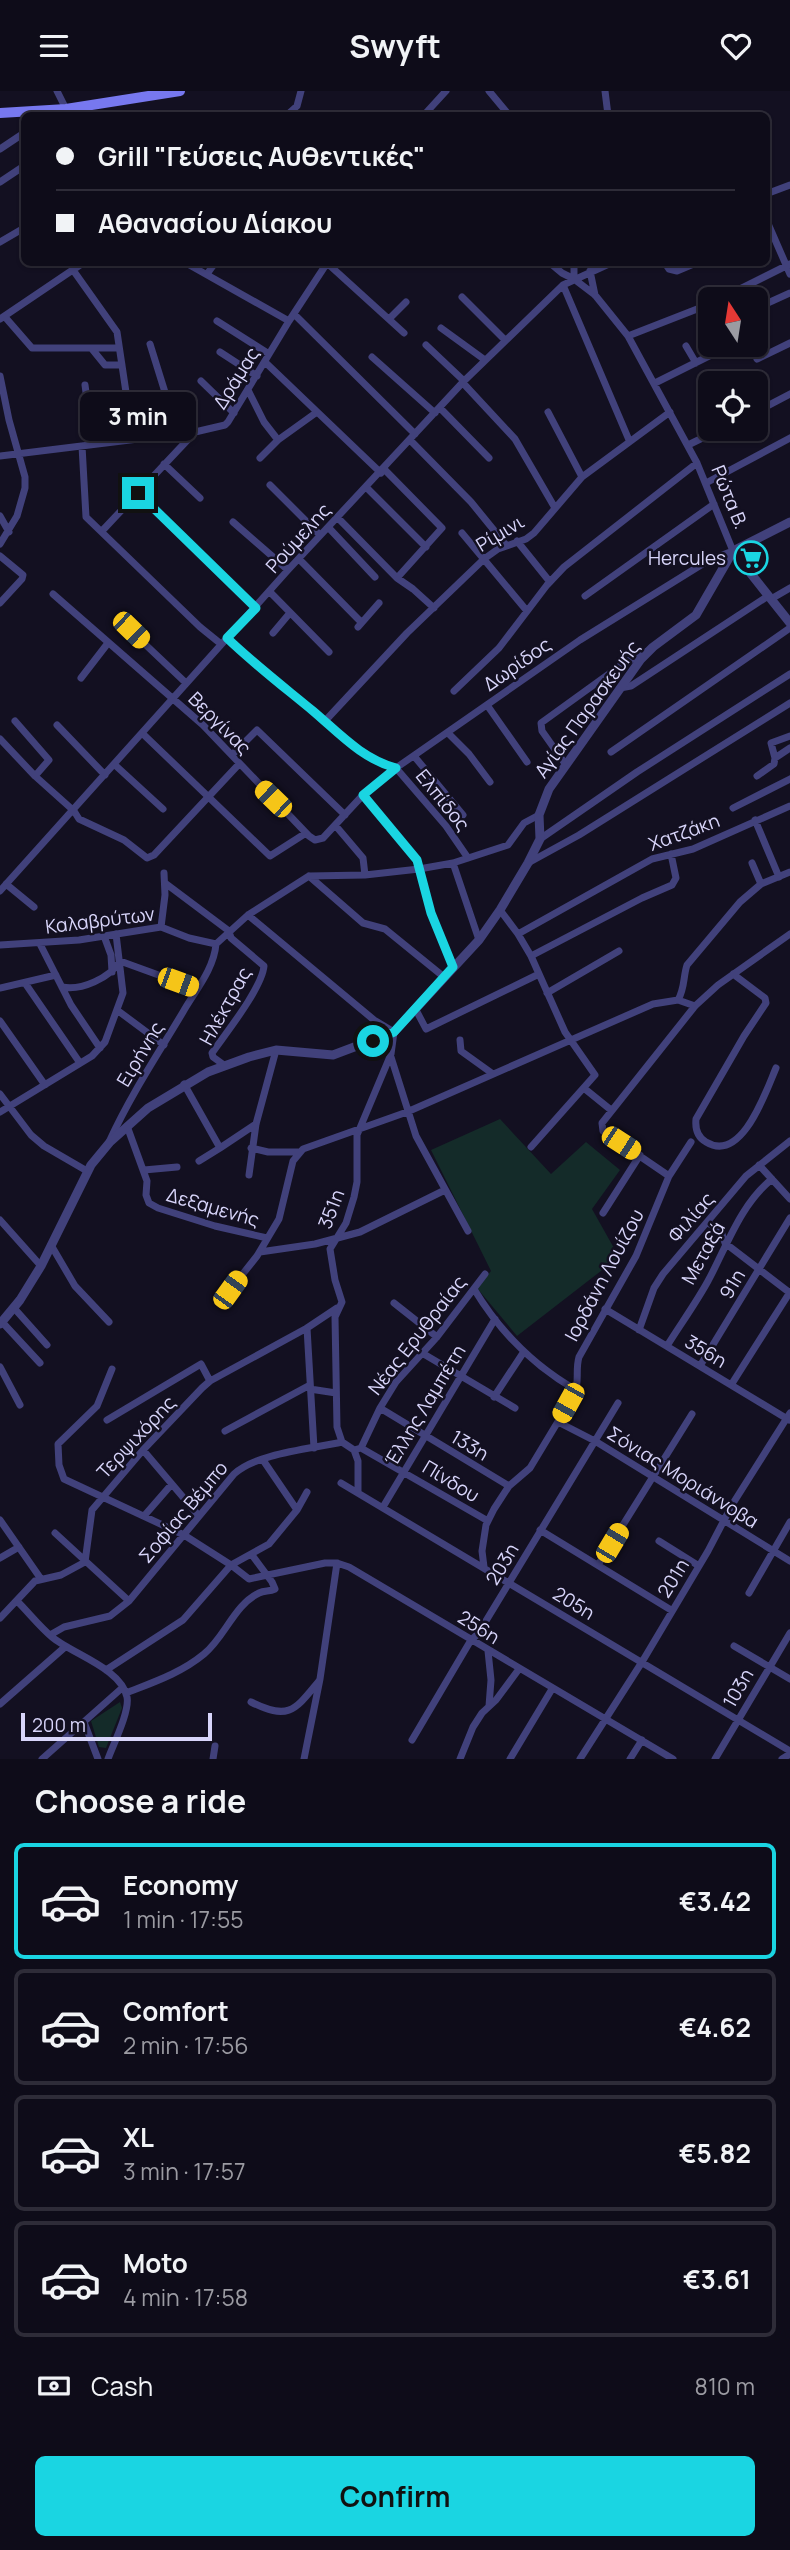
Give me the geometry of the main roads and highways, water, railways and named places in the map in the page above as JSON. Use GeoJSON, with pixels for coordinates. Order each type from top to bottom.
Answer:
{"type":"FeatureCollection","features":[{"type":"Feature","properties":{"kind":"main road"},"geometry":{"type":"LineString","coordinates":[[29,112],[81,111],[164,92],[180,91]]}},
{"type":"Feature","properties":{"kind":"main road"},"geometry":{"type":"LineString","coordinates":[[0,113],[21,112]]}},
{"type":"Feature","properties":{"kind":"place","name":"Hercules"},"geometry":{"type":"Point","coordinates":[751,558]}}]}
